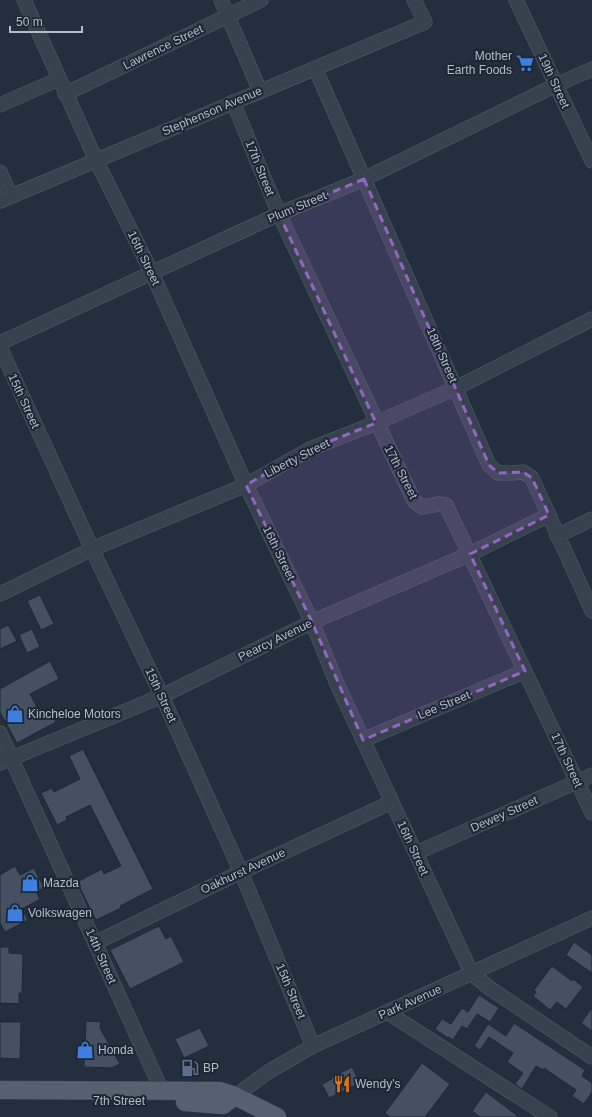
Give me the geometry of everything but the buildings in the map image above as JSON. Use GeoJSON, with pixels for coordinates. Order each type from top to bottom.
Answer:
{"type":"FeatureCollection","features":[{"type":"Feature","properties":{"kind":"main road","name":"7th Street"},"geometry":{"type":"LineString","coordinates":[[0,1090],[220,1091],[235,1096],[277,1117]]}},
{"type":"Feature","properties":{"kind":"main road","name":"7th Street"},"geometry":{"type":"LineString","coordinates":[[0,1101],[155,1101],[196,1102],[222,1106],[235,1096]]}},
{"type":"Feature","properties":{"kind":"street","name":"16th Street"},"geometry":{"type":"LineString","coordinates":[[24,0],[65,94],[152,273],[246,485],[312,622],[337,684],[472,974],[491,990],[592,1057]]}},
{"type":"Feature","properties":{"kind":"street"},"geometry":{"type":"LineString","coordinates":[[221,0],[260,91]]}},
{"type":"Feature","properties":{"kind":"street","name":"Lawrence Street"},"geometry":{"type":"LineString","coordinates":[[65,94],[261,0]]}},
{"type":"Feature","properties":{"kind":"street","name":"Stephenson Avenue"},"geometry":{"type":"LineString","coordinates":[[6,198],[424,22],[414,0]]}},
{"type":"Feature","properties":{"kind":"street","name":"19th Street"},"geometry":{"type":"LineString","coordinates":[[516,0],[592,161]]}},
{"type":"Feature","properties":{"kind":"street","name":"18th Street"},"geometry":{"type":"LineString","coordinates":[[314,68],[490,465],[498,473],[523,472],[532,478],[592,610]]}},
{"type":"Feature","properties":{"kind":"street","name":"Plum Street"},"geometry":{"type":"LineString","coordinates":[[0,343],[279,214],[364,179],[556,85],[592,69]]}},
{"type":"Feature","properties":{"kind":"street"},"geometry":{"type":"LineString","coordinates":[[0,105],[59,79]]}},
{"type":"Feature","properties":{"kind":"street","name":"17th Street"},"geometry":{"type":"LineString","coordinates":[[233,102],[279,214],[414,501],[422,507],[439,504],[446,505],[592,813]]}},
{"type":"Feature","properties":{"kind":"street"},"geometry":{"type":"LineString","coordinates":[[0,172],[6,198]]}},
{"type":"Feature","properties":{"kind":"street","name":"Liberty Street"},"geometry":{"type":"LineString","coordinates":[[0,594],[92,549],[246,485],[310,449],[376,423],[456,388],[592,319]]}},
{"type":"Feature","properties":{"kind":"street","name":"15th Street"},"geometry":{"type":"LineString","coordinates":[[0,347],[92,549],[162,696],[241,872],[313,1046]]}},
{"type":"Feature","properties":{"kind":"street","name":"Pearcy Avenue"},"geometry":{"type":"LineString","coordinates":[[6,761],[162,696],[312,622],[470,554],[549,515]]}},
{"type":"Feature","properties":{"kind":"street"},"geometry":{"type":"LineString","coordinates":[[558,536],[592,519]]}},
{"type":"Feature","properties":{"kind":"street","name":"Lee Street"},"geometry":{"type":"LineString","coordinates":[[363,740],[525,671]]}},
{"type":"Feature","properties":{"kind":"street","name":"14th Street"},"geometry":{"type":"LineString","coordinates":[[0,733],[6,761],[95,943],[162,1091]]}},
{"type":"Feature","properties":{"kind":"street","name":"Dewey Street"},"geometry":{"type":"LineString","coordinates":[[416,853],[592,775]]}},
{"type":"Feature","properties":{"kind":"street","name":"Oakhurst Avenue"},"geometry":{"type":"LineString","coordinates":[[95,943],[241,872],[392,802]]}},
{"type":"Feature","properties":{"kind":"street","name":"Park Avenue"},"geometry":{"type":"LineString","coordinates":[[235,1096],[268,1072],[313,1046],[592,918]]}},
{"type":"Feature","properties":{"kind":"street"},"geometry":{"type":"LineString","coordinates":[[386,1012],[550,1117]]}},
{"type":"Feature","properties":{"kind":"highlighted area"},"geometry":{"type":"Polygon","coordinates":[[[364,179],[489,465],[498,473],[523,472],[532,478],[549,515],[470,554],[525,671],[363,740],[312,622],[246,485],[310,449],[376,423],[279,214],[364,179]]]}},
{"type":"Feature","properties":{"kind":"place","name":"Mother Earth Foods"},"geometry":{"type":"Point","coordinates":[525,63]}},
{"type":"Feature","properties":{"kind":"place","name":"Kincheloe Motors"},"geometry":{"type":"Point","coordinates":[15,714]}},
{"type":"Feature","properties":{"kind":"place","name":"Mazda"},"geometry":{"type":"Point","coordinates":[30,883]}},
{"type":"Feature","properties":{"kind":"place","name":"Volkswagen"},"geometry":{"type":"Point","coordinates":[15,913]}},
{"type":"Feature","properties":{"kind":"place","name":"Honda"},"geometry":{"type":"Point","coordinates":[85,1050]}},
{"type":"Feature","properties":{"kind":"place","name":"BP"},"geometry":{"type":"Point","coordinates":[190,1068]}},
{"type":"Feature","properties":{"kind":"place","name":"Wendy's"},"geometry":{"type":"Point","coordinates":[342,1084]}}]}
